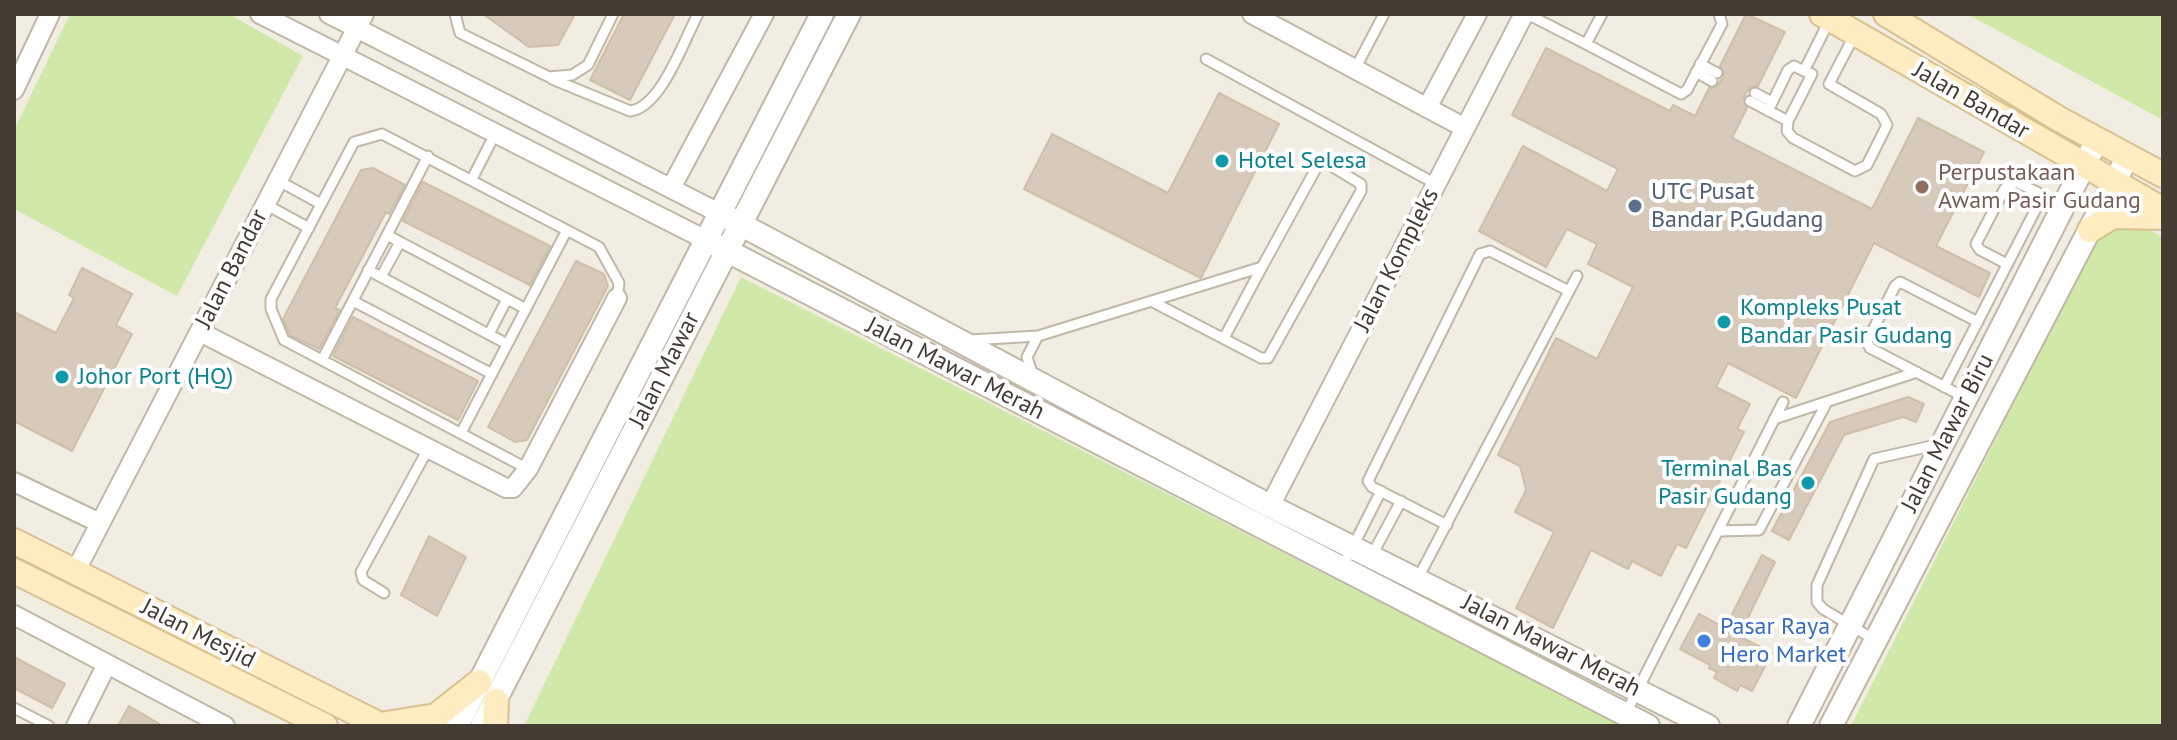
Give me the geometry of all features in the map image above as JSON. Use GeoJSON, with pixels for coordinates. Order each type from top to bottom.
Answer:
{"type":"FeatureCollection","features":[{"type":"Feature","properties":{"kind":"main road","name":"Jalan Bandar"},"geometry":{"type":"LineString","coordinates":[[1886,14],[2097,140],[2163,175]]}},
{"type":"Feature","properties":{"kind":"main road","name":"Jalan Bandar"},"geometry":{"type":"LineString","coordinates":[[1826,16],[2163,210]]}},
{"type":"Feature","properties":{"kind":"main road"},"geometry":{"type":"LineString","coordinates":[[2090,230],[2113,216],[2163,217]]}},
{"type":"Feature","properties":{"kind":"main road","name":"Jalan Mesjid"},"geometry":{"type":"LineString","coordinates":[[14,541],[381,726]]}},
{"type":"Feature","properties":{"kind":"main road","name":"Jalan Mesjid"},"geometry":{"type":"LineString","coordinates":[[14,571],[325,726]]}},
{"type":"Feature","properties":{"kind":"main road"},"geometry":{"type":"LineString","coordinates":[[381,726],[436,716],[479,682]]}},
{"type":"Feature","properties":{"kind":"main road"},"geometry":{"type":"LineString","coordinates":[[495,726],[496,701]]}},
{"type":"Feature","properties":{"kind":"street"},"geometry":{"type":"LineString","coordinates":[[14,90],[50,14]]}},
{"type":"Feature","properties":{"kind":"street","name":"Jalan Mawar Merah"},"geometry":{"type":"LineString","coordinates":[[260,14],[1648,726]]}},
{"type":"Feature","properties":{"kind":"street","name":"Jalan Mawar Merah"},"geometry":{"type":"LineString","coordinates":[[329,14],[360,21],[953,340],[1270,506],[1708,726]]}},
{"type":"Feature","properties":{"kind":"street"},"geometry":{"type":"LineString","coordinates":[[671,188],[764,14]]}},
{"type":"Feature","properties":{"kind":"street","name":"Jalan Mawar"},"geometry":{"type":"LineString","coordinates":[[731,219],[822,14]]}},
{"type":"Feature","properties":{"kind":"street","name":"Jalan Mawar"},"geometry":{"type":"LineString","coordinates":[[457,726],[731,219],[849,14]]}},
{"type":"Feature","properties":{"kind":"street"},"geometry":{"type":"LineString","coordinates":[[1252,14],[1465,128]]}},
{"type":"Feature","properties":{"kind":"street"},"geometry":{"type":"LineString","coordinates":[[1427,108],[1477,14]]}},
{"type":"Feature","properties":{"kind":"street","name":"Jalan Kompleks"},"geometry":{"type":"LineString","coordinates":[[1270,506],[1525,14]]}},
{"type":"Feature","properties":{"kind":"street","name":"Jalan Bandar"},"geometry":{"type":"LineString","coordinates":[[75,572],[360,21]]}},
{"type":"Feature","properties":{"kind":"street","name":"Jalan Mawar Biru"},"geometry":{"type":"LineString","coordinates":[[1799,726],[2097,140]]}},
{"type":"Feature","properties":{"kind":"street","name":"Jalan Mawar Biru"},"geometry":{"type":"LineString","coordinates":[[1831,726],[2128,156]]}},
{"type":"Feature","properties":{"kind":"street","name":"Jalan Mawar"},"geometry":{"type":"LineString","coordinates":[[482,726],[717,246]]}},
{"type":"Feature","properties":{"kind":"street"},"geometry":{"type":"LineString","coordinates":[[200,332],[506,488],[517,486],[528,469],[617,298]]}},
{"type":"Feature","properties":{"kind":"street"},"geometry":{"type":"LineString","coordinates":[[14,482],[100,523]]}},
{"type":"Feature","properties":{"kind":"street"},"geometry":{"type":"LineString","coordinates":[[14,615],[225,726]]}},
{"type":"Feature","properties":{"kind":"street"},"geometry":{"type":"LineString","coordinates":[[76,726],[107,664]]}},
{"type":"Feature","properties":{"kind":"lane"},"geometry":{"type":"LineString","coordinates":[[455,14],[460,33],[549,77],[630,111],[642,110],[655,98],[698,14]]}},
{"type":"Feature","properties":{"kind":"lane"},"geometry":{"type":"LineString","coordinates":[[549,77],[572,75],[588,65],[613,14]]}},
{"type":"Feature","properties":{"kind":"lane"},"geometry":{"type":"LineString","coordinates":[[1355,69],[1384,14]]}},
{"type":"Feature","properties":{"kind":"lane"},"geometry":{"type":"LineString","coordinates":[[1525,14],[1681,94],[1722,24],[1719,14]]}},
{"type":"Feature","properties":{"kind":"lane"},"geometry":{"type":"LineString","coordinates":[[1586,44],[1602,14]]}},
{"type":"Feature","properties":{"kind":"lane"},"geometry":{"type":"LineString","coordinates":[[1770,106],[1790,67],[1808,72],[1881,114],[1887,120],[1886,129],[1864,168],[1851,169],[1793,138],[1787,131],[1788,121],[1808,72],[1826,16]]}},
{"type":"Feature","properties":{"kind":"lane"},"geometry":{"type":"LineString","coordinates":[[1829,84],[1855,34]]}},
{"type":"Feature","properties":{"kind":"lane"},"geometry":{"type":"LineString","coordinates":[[1206,59],[1436,184]]}},
{"type":"Feature","properties":{"kind":"lane"},"geometry":{"type":"LineString","coordinates":[[1698,68],[1714,77]]}},
{"type":"Feature","properties":{"kind":"lane"},"geometry":{"type":"LineString","coordinates":[[1752,97],[1770,106],[1788,121]]}},
{"type":"Feature","properties":{"kind":"lane"},"geometry":{"type":"LineString","coordinates":[[528,469],[282,338],[270,306],[321,204],[356,140],[385,134],[604,252],[620,287],[617,298]]}},
{"type":"Feature","properties":{"kind":"lane"},"geometry":{"type":"LineString","coordinates":[[472,179],[495,134]]}},
{"type":"Feature","properties":{"kind":"lane"},"geometry":{"type":"LineString","coordinates":[[322,360],[428,156]]}},
{"type":"Feature","properties":{"kind":"lane"},"geometry":{"type":"LineString","coordinates":[[1153,302],[1224,338],[1268,358],[1361,191],[1361,184],[1326,163],[1319,163],[1224,338]]}},
{"type":"Feature","properties":{"kind":"lane"},"geometry":{"type":"LineString","coordinates":[[277,180],[321,204]]}},
{"type":"Feature","properties":{"kind":"lane"},"geometry":{"type":"LineString","coordinates":[[1944,387],[2041,198],[2037,192],[2016,182],[2005,188],[1976,244],[1980,250],[2007,264]]}},
{"type":"Feature","properties":{"kind":"lane"},"geometry":{"type":"LineString","coordinates":[[265,204],[309,228]]}},
{"type":"Feature","properties":{"kind":"lane"},"geometry":{"type":"LineString","coordinates":[[461,433],[567,230]]}},
{"type":"Feature","properties":{"kind":"lane"},"geometry":{"type":"LineString","coordinates":[[387,235],[526,309]]}},
{"type":"Feature","properties":{"kind":"lane"},"geometry":{"type":"LineString","coordinates":[[381,277],[400,242]]}},
{"type":"Feature","properties":{"kind":"lane"},"geometry":{"type":"LineString","coordinates":[[1447,525],[1369,484],[1369,477],[1483,251],[1490,251],[1569,291]]}},
{"type":"Feature","properties":{"kind":"lane"},"geometry":{"type":"LineString","coordinates":[[953,340],[1038,336],[1262,267]]}},
{"type":"Feature","properties":{"kind":"lane"},"geometry":{"type":"LineString","coordinates":[[368,270],[507,344]]}},
{"type":"Feature","properties":{"kind":"lane"},"geometry":{"type":"LineString","coordinates":[[1417,578],[1577,276]]}},
{"type":"Feature","properties":{"kind":"lane"},"geometry":{"type":"LineString","coordinates":[[1966,398],[1870,348],[1867,342],[1897,283],[1904,283],[1978,322]]}},
{"type":"Feature","properties":{"kind":"lane"},"geometry":{"type":"LineString","coordinates":[[489,334],[507,299]]}},
{"type":"Feature","properties":{"kind":"lane"},"geometry":{"type":"LineString","coordinates":[[353,301],[492,374]]}},
{"type":"Feature","properties":{"kind":"lane"},"geometry":{"type":"LineString","coordinates":[[1035,382],[1027,357],[1038,336]]}},
{"type":"Feature","properties":{"kind":"lane"},"geometry":{"type":"LineString","coordinates":[[1774,419],[1917,372]]}},
{"type":"Feature","properties":{"kind":"lane"},"geometry":{"type":"LineString","coordinates":[[1626,714],[1783,402]]}},
{"type":"Feature","properties":{"kind":"lane"},"geometry":{"type":"LineString","coordinates":[[1718,531],[1759,530],[1827,402]]}},
{"type":"Feature","properties":{"kind":"lane"},"geometry":{"type":"LineString","coordinates":[[1875,640],[1823,609],[1815,594],[1870,466],[1880,455],[1943,443]]}},
{"type":"Feature","properties":{"kind":"lane"},"geometry":{"type":"LineString","coordinates":[[384,593],[363,580],[361,572],[428,449]]}},
{"type":"Feature","properties":{"kind":"lane"},"geometry":{"type":"LineString","coordinates":[[1351,573],[1362,551],[1381,491]]}},
{"type":"Feature","properties":{"kind":"lane"},"geometry":{"type":"LineString","coordinates":[[1351,573],[1362,551],[1401,501]]}},
{"type":"Feature","properties":{"kind":"lane"},"geometry":{"type":"LineString","coordinates":[[14,708],[49,726]]}},
{"type":"Feature","properties":{"kind":"green space"},"geometry":{"type":"Polygon","coordinates":[[[70,14],[229,14],[303,56],[177,296],[14,209],[14,130],[70,14]]]}},
{"type":"Feature","properties":{"kind":"green space"},"geometry":{"type":"Polygon","coordinates":[[[1967,14],[2163,14],[2163,120],[1967,14]]]}},
{"type":"Feature","properties":{"kind":"green space"},"geometry":{"type":"Polygon","coordinates":[[[2140,226],[2163,237],[2163,726],[1851,726],[2100,232],[2140,226]]]}},
{"type":"Feature","properties":{"kind":"green space"},"geometry":{"type":"Polygon","coordinates":[[[741,277],[1624,726],[524,726],[741,277]]]}},
{"type":"Feature","properties":{"kind":"building"},"geometry":{"type":"Polygon","coordinates":[[[483,14],[575,14],[558,45],[529,47],[483,14]]]}},
{"type":"Feature","properties":{"kind":"building"},"geometry":{"type":"Polygon","coordinates":[[[624,14],[675,14],[630,100],[590,80],[624,14]]]}},
{"type":"Feature","properties":{"kind":"building","name":"Kompleks Pusat Bandar Pasir Gudang"},"geometry":{"type":"Polygon","coordinates":[[[1746,14],[1785,32],[1758,86],[1750,87],[1743,98],[1747,108],[1732,138],[1872,209],[1918,118],[1984,152],[1936,246],[1990,273],[1979,297],[1874,243],[1796,398],[1728,363],[1716,387],[1750,404],[1737,429],[1744,432],[1686,548],[1677,544],[1661,576],[1632,561],[1628,569],[1591,550],[1553,628],[1516,608],[1554,532],[1515,512],[1526,490],[1520,466],[1498,455],[1556,338],[1597,359],[1633,287],[1588,264],[1597,244],[1567,229],[1546,267],[1479,231],[1523,146],[1607,191],[1618,169],[1512,115],[1546,48],[1670,111],[1673,105],[1695,116],[1709,88],[1716,87],[1724,76],[1720,66],[1746,14]]]}},
{"type":"Feature","properties":{"kind":"building","name":"Hotel Selesa"},"geometry":{"type":"Polygon","coordinates":[[[1219,93],[1279,124],[1201,278],[1024,189],[1052,134],[1168,193],[1219,93]]]}},
{"type":"Feature","properties":{"kind":"building"},"geometry":{"type":"Polygon","coordinates":[[[373,168],[405,185],[389,214],[386,212],[335,308],[340,310],[319,349],[290,335],[283,319],[361,170],[373,168]]]}},
{"type":"Feature","properties":{"kind":"building"},"geometry":{"type":"Polygon","coordinates":[[[423,182],[550,246],[530,285],[403,221],[423,182]]]}},
{"type":"Feature","properties":{"kind":"building"},"geometry":{"type":"Polygon","coordinates":[[[576,261],[604,274],[608,286],[527,440],[515,442],[488,427],[576,261]]]}},
{"type":"Feature","properties":{"kind":"building","name":"Johor Port (HQ)"},"geometry":{"type":"Polygon","coordinates":[[[82,268],[132,294],[116,325],[132,334],[72,451],[14,421],[14,312],[56,333],[74,298],[69,295],[82,268]]]}},
{"type":"Feature","properties":{"kind":"building"},"geometry":{"type":"Polygon","coordinates":[[[353,317],[478,381],[458,420],[333,356],[353,317]]]}},
{"type":"Feature","properties":{"kind":"building","name":"Terminal Bas Pasir Gudang"},"geometry":{"type":"Polygon","coordinates":[[[1908,397],[1924,404],[1916,422],[1903,417],[1844,435],[1789,540],[1772,531],[1830,422],[1908,397]]]}},
{"type":"Feature","properties":{"kind":"building"},"geometry":{"type":"Polygon","coordinates":[[[429,536],[466,557],[437,616],[401,595],[429,536]]]}},
{"type":"Feature","properties":{"kind":"building"},"geometry":{"type":"Polygon","coordinates":[[[1762,555],[1775,562],[1739,636],[1772,653],[1752,691],[1740,685],[1737,691],[1714,678],[1717,672],[1709,668],[1710,665],[1680,649],[1699,614],[1725,628],[1762,555]]]}},
{"type":"Feature","properties":{"kind":"building"},"geometry":{"type":"Polygon","coordinates":[[[14,657],[65,684],[52,708],[14,688],[14,657]]]}},
{"type":"Feature","properties":{"kind":"building"},"geometry":{"type":"Polygon","coordinates":[[[129,706],[163,726],[118,726],[129,706]]]}},
{"type":"Feature","properties":{"kind":"place","name":"Hotel Selesa"},"geometry":{"type":"Point","coordinates":[1222,161]}},
{"type":"Feature","properties":{"kind":"place","name":"Perpustakaan Awam Pasir Gudang"},"geometry":{"type":"Point","coordinates":[1922,187]}},
{"type":"Feature","properties":{"kind":"place","name":"UTC Pusat Bandar P.Gudang"},"geometry":{"type":"Point","coordinates":[1635,206]}},
{"type":"Feature","properties":{"kind":"place","name":"Kompleks Pusat Bandar Pasir Gudang"},"geometry":{"type":"Point","coordinates":[1724,322]}},
{"type":"Feature","properties":{"kind":"place","name":"Johor Port (HQ)"},"geometry":{"type":"Point","coordinates":[62,377]}},
{"type":"Feature","properties":{"kind":"place","name":"Terminal Bas Pasir Gudang"},"geometry":{"type":"Point","coordinates":[1808,483]}},
{"type":"Feature","properties":{"kind":"place","name":"Pasar Raya Hero Market"},"geometry":{"type":"Point","coordinates":[1704,641]}}]}
